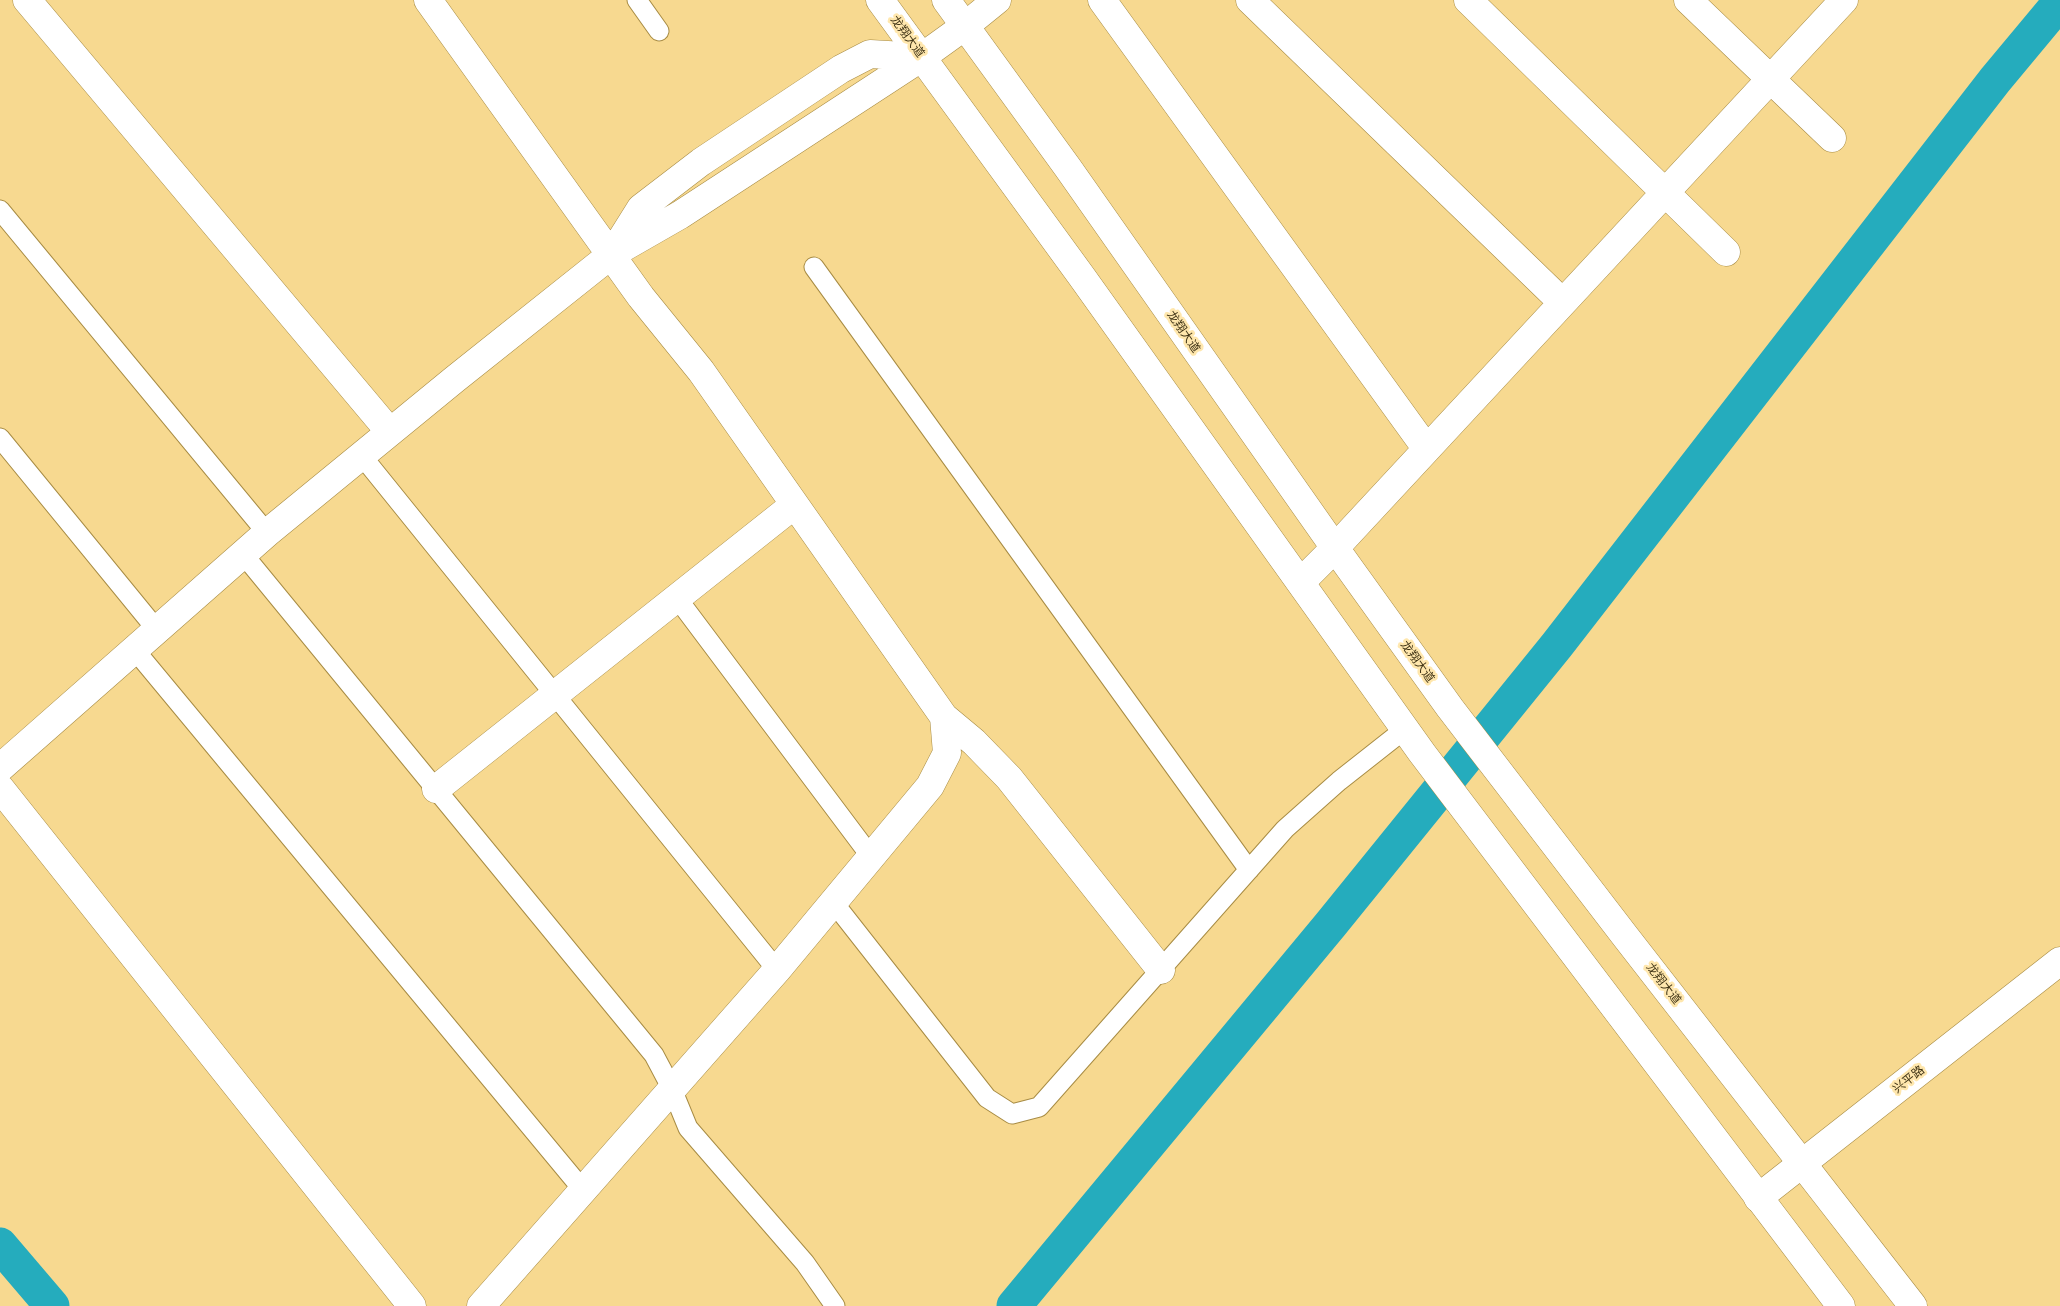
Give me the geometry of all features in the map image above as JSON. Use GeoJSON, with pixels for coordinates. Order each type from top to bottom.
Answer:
{"type":"FeatureCollection","features":[{"type":"Feature","properties":{"kind":"street"},"geometry":{"type":"LineString","coordinates":[[27,0],[390,432]]}},
{"type":"Feature","properties":{"kind":"street"},"geometry":{"type":"LineString","coordinates":[[428,0],[641,297],[700,371],[944,717],[974,742],[1009,778],[1161,970]]}},
{"type":"Feature","properties":{"kind":"street","name":"龙翔大道"},"geometry":{"type":"LineString","coordinates":[[880,0],[1474,824],[1841,1306]]}},
{"type":"Feature","properties":{"kind":"street","name":"龙翔大道"},"geometry":{"type":"LineString","coordinates":[[946,0],[1068,168],[1450,708],[1913,1306]]}},
{"type":"Feature","properties":{"kind":"street"},"geometry":{"type":"LineString","coordinates":[[0,768],[266,533],[612,254],[680,215],[922,57],[997,0]]}},
{"type":"Feature","properties":{"kind":"street"},"geometry":{"type":"LineString","coordinates":[[1102,0],[1426,448]]}},
{"type":"Feature","properties":{"kind":"street"},"geometry":{"type":"LineString","coordinates":[[1250,0],[1562,302]]}},
{"type":"Feature","properties":{"kind":"street"},"geometry":{"type":"LineString","coordinates":[[1468,0],[1726,252]]}},
{"type":"Feature","properties":{"kind":"street"},"geometry":{"type":"LineString","coordinates":[[1688,0],[1832,138]]}},
{"type":"Feature","properties":{"kind":"street"},"geometry":{"type":"LineString","coordinates":[[1301,582],[1335,548],[1844,0]]}},
{"type":"Feature","properties":{"kind":"street"},"geometry":{"type":"LineString","coordinates":[[436,789],[794,505]]}},
{"type":"Feature","properties":{"kind":"street"},"geometry":{"type":"LineString","coordinates":[[481,1306],[777,970],[930,786],[947,753],[944,717]]}},
{"type":"Feature","properties":{"kind":"street"},"geometry":{"type":"LineString","coordinates":[[0,788],[412,1306]]}},
{"type":"Feature","properties":{"kind":"street","name":"兴平路"},"geometry":{"type":"LineString","coordinates":[[1758,1198],[2060,961]]}},
{"type":"Feature","properties":{"kind":"lane"},"geometry":{"type":"LineString","coordinates":[[636,0],[659,31]]}},
{"type":"Feature","properties":{"kind":"lane"},"geometry":{"type":"LineString","coordinates":[[0,210],[266,533]]}},
{"type":"Feature","properties":{"kind":"lane"},"geometry":{"type":"LineString","coordinates":[[814,268],[1249,870]]}},
{"type":"Feature","properties":{"kind":"lane"},"geometry":{"type":"LineString","coordinates":[[0,438],[157,630]]}},
{"type":"Feature","properties":{"kind":"lane"},"geometry":{"type":"LineString","coordinates":[[362,456],[777,970]]}},
{"type":"Feature","properties":{"kind":"lane"},"geometry":{"type":"LineString","coordinates":[[243,554],[654,1055],[672,1089],[688,1128],[805,1263],[835,1306]]}},
{"type":"Feature","properties":{"kind":"lane"},"geometry":{"type":"LineString","coordinates":[[677,598],[872,858]]}},
{"type":"Feature","properties":{"kind":"lane"},"geometry":{"type":"LineString","coordinates":[[134,650],[583,1190]]}},
{"type":"Feature","properties":{"kind":"lane"},"geometry":{"type":"LineString","coordinates":[[834,903],[988,1098],[1012,1114],[1039,1107],[1285,829],[1339,781],[1405,729]]}},
{"type":"Feature","properties":{"kind":"waterway"},"geometry":{"type":"LineString","coordinates":[[1014,1306],[1331,924],[1557,645],[1995,80],[2060,2]]}},
{"type":"Feature","properties":{"kind":"waterway"},"geometry":{"type":"LineString","coordinates":[[0,1245],[52,1306]]}}]}
